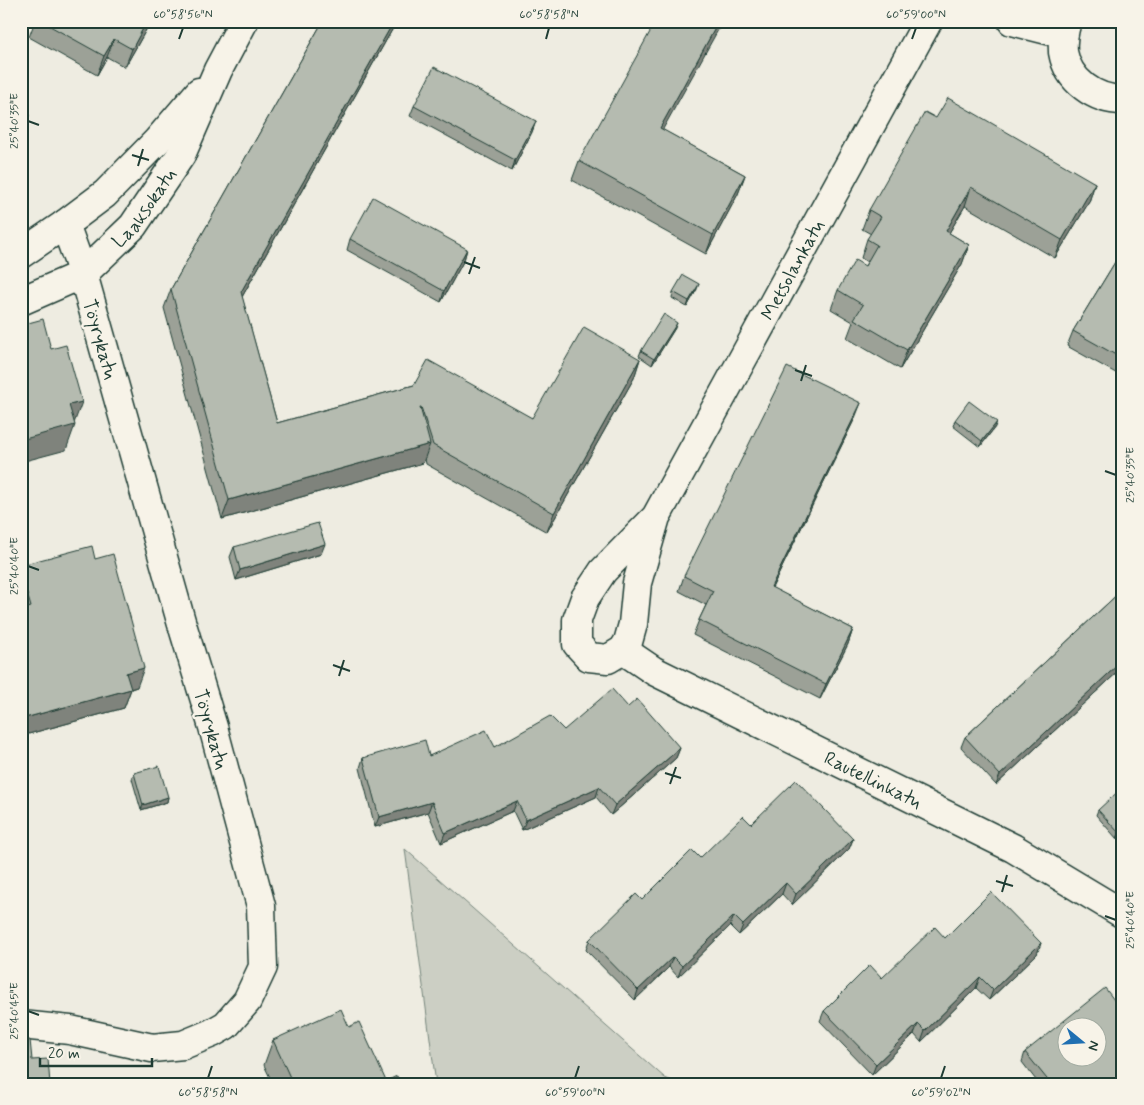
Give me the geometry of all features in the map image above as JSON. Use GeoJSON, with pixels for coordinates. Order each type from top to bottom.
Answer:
{"type":"FeatureCollection","features":[{"type":"Feature","properties":{"kind":"street","name":"Laaksokatu"},"geometry":{"type":"LineString","coordinates":[[21,302],[83,274],[133,226],[181,155],[218,70],[244,21]]}},
{"type":"Feature","properties":{"kind":"street","name":"Metsolankatu"},"geometry":{"type":"LineString","coordinates":[[656,518],[603,571],[585,598],[577,620],[577,644],[589,656],[608,659],[623,650],[628,642],[633,624],[637,583],[656,518],[898,79],[928,21]]}},
{"type":"Feature","properties":{"kind":"street"},"geometry":{"type":"LineString","coordinates":[[1012,21],[1065,28],[1063,53],[1070,72],[1084,87],[1101,97],[1123,100]]}},
{"type":"Feature","properties":{"kind":"street","name":"Laaksokatu"},"geometry":{"type":"LineString","coordinates":[[21,254],[105,194],[157,141],[218,70]]}},
{"type":"Feature","properties":{"kind":"street","name":"Töyrykatu"},"geometry":{"type":"LineString","coordinates":[[21,1024],[70,1030],[152,1048],[183,1045],[226,1025],[247,1001],[263,966],[261,906],[213,727],[178,611],[83,274],[65,224]]}},
{"type":"Feature","properties":{"kind":"street","name":"Rautellinkatu"},"geometry":{"type":"LineString","coordinates":[[623,650],[663,675],[1013,848],[1123,914]]}},
{"type":"Feature","properties":{"kind":"shaded area"},"geometry":{"type":"Polygon","coordinates":[[[405,849],[665,1078],[680,1084],[436,1084],[405,849]]]}},
{"type":"Feature","properties":{"kind":"building"},"geometry":{"type":"Polygon","coordinates":[[[41,21],[147,21],[132,49],[114,39],[104,56],[41,21]]]}},
{"type":"Feature","properties":{"kind":"building"},"geometry":{"type":"Polygon","coordinates":[[[323,21],[394,21],[241,292],[277,423],[414,385],[428,360],[532,418],[584,327],[640,359],[554,513],[433,445],[421,407],[430,444],[229,500],[171,289],[323,21]]]}},
{"type":"Feature","properties":{"kind":"building"},"geometry":{"type":"Polygon","coordinates":[[[656,21],[719,21],[660,128],[745,175],[713,235],[579,161],[656,21]]]}},
{"type":"Feature","properties":{"kind":"building"},"geometry":{"type":"Polygon","coordinates":[[[434,67],[536,121],[515,160],[414,106],[434,67]]]}},
{"type":"Feature","properties":{"kind":"building"},"geometry":{"type":"Polygon","coordinates":[[[948,98],[1095,183],[1062,240],[971,187],[946,231],[969,245],[907,350],[854,319],[863,305],[838,290],[855,260],[865,266],[877,245],[867,239],[881,217],[869,210],[925,112],[936,118],[948,98]]]}},
{"type":"Feature","properties":{"kind":"building"},"geometry":{"type":"Polygon","coordinates":[[[21,111],[29,115],[21,128],[21,111]]]}},
{"type":"Feature","properties":{"kind":"building"},"geometry":{"type":"Polygon","coordinates":[[[21,138],[26,141],[21,150],[21,138]]]}},
{"type":"Feature","properties":{"kind":"building"},"geometry":{"type":"Polygon","coordinates":[[[373,197],[467,249],[444,291],[350,239],[373,197]]]}},
{"type":"Feature","properties":{"kind":"building"},"geometry":{"type":"Polygon","coordinates":[[[1123,249],[1123,359],[1073,331],[1123,249]]]}},
{"type":"Feature","properties":{"kind":"building"},"geometry":{"type":"Polygon","coordinates":[[[683,275],[699,284],[689,301],[673,292],[683,275]]]}},
{"type":"Feature","properties":{"kind":"building"},"geometry":{"type":"Polygon","coordinates":[[[664,314],[677,323],[654,359],[641,351],[664,314]]]}},
{"type":"Feature","properties":{"kind":"building"},"geometry":{"type":"Polygon","coordinates":[[[43,319],[51,349],[66,345],[82,402],[69,405],[75,425],[21,440],[21,325],[43,319]]]}},
{"type":"Feature","properties":{"kind":"building"},"geometry":{"type":"Polygon","coordinates":[[[787,367],[861,403],[771,587],[853,629],[826,684],[699,620],[713,591],[684,576],[787,367]]]}},
{"type":"Feature","properties":{"kind":"building"},"geometry":{"type":"Polygon","coordinates":[[[969,401],[997,422],[982,441],[955,420],[969,401]]]}},
{"type":"Feature","properties":{"kind":"building"},"geometry":{"type":"Polygon","coordinates":[[[318,523],[325,544],[240,570],[234,547],[318,523]]]}},
{"type":"Feature","properties":{"kind":"building"},"geometry":{"type":"Polygon","coordinates":[[[92,546],[95,559],[113,554],[144,668],[126,673],[131,689],[21,719],[21,610],[31,607],[21,573],[21,565],[92,546]]]}},
{"type":"Feature","properties":{"kind":"building"},"geometry":{"type":"Polygon","coordinates":[[[1123,589],[1123,660],[1000,775],[965,737],[1123,589]]]}},
{"type":"Feature","properties":{"kind":"building"},"geometry":{"type":"Polygon","coordinates":[[[612,689],[628,707],[637,699],[680,748],[615,805],[599,787],[526,820],[517,801],[445,833],[432,802],[379,817],[363,758],[425,740],[429,756],[486,730],[495,747],[550,716],[564,730],[612,689]]]}},
{"type":"Feature","properties":{"kind":"building"},"geometry":{"type":"Polygon","coordinates":[[[159,766],[168,797],[143,805],[134,773],[159,766]]]}},
{"type":"Feature","properties":{"kind":"building"},"geometry":{"type":"Polygon","coordinates":[[[796,780],[853,839],[796,894],[786,883],[743,925],[734,916],[682,966],[673,957],[638,990],[589,940],[636,894],[642,900],[692,850],[700,858],[743,816],[751,824],[796,780]]]}},
{"type":"Feature","properties":{"kind":"building"},"geometry":{"type":"Polygon","coordinates":[[[1123,787],[1123,830],[1119,833],[1098,810],[1123,787]]]}},
{"type":"Feature","properties":{"kind":"building"},"geometry":{"type":"Polygon","coordinates":[[[991,892],[1041,943],[993,990],[980,977],[925,1031],[918,1024],[876,1064],[824,1011],[870,965],[882,978],[935,927],[945,938],[991,892]]]}},
{"type":"Feature","properties":{"kind":"building"},"geometry":{"type":"Polygon","coordinates":[[[1105,988],[1117,1004],[1123,999],[1123,1084],[1051,1084],[1025,1052],[1056,1027],[1056,1068],[1106,1068],[1106,1018],[1068,1018],[1105,988]]]}},
{"type":"Feature","properties":{"kind":"building"},"geometry":{"type":"Polygon","coordinates":[[[341,1009],[349,1027],[359,1022],[386,1081],[397,1076],[401,1084],[293,1084],[273,1040],[341,1009]]]}},
{"type":"Feature","properties":{"kind":"building"},"geometry":{"type":"Polygon","coordinates":[[[30,1040],[32,1060],[48,1059],[50,1084],[21,1084],[21,1041],[30,1040]]]}},
{"type":"Feature","properties":{"kind":"building"},"geometry":{"type":"Polygon","coordinates":[[[133,1080],[133,1084],[93,1084],[93,1083],[133,1080]]]}}]}
